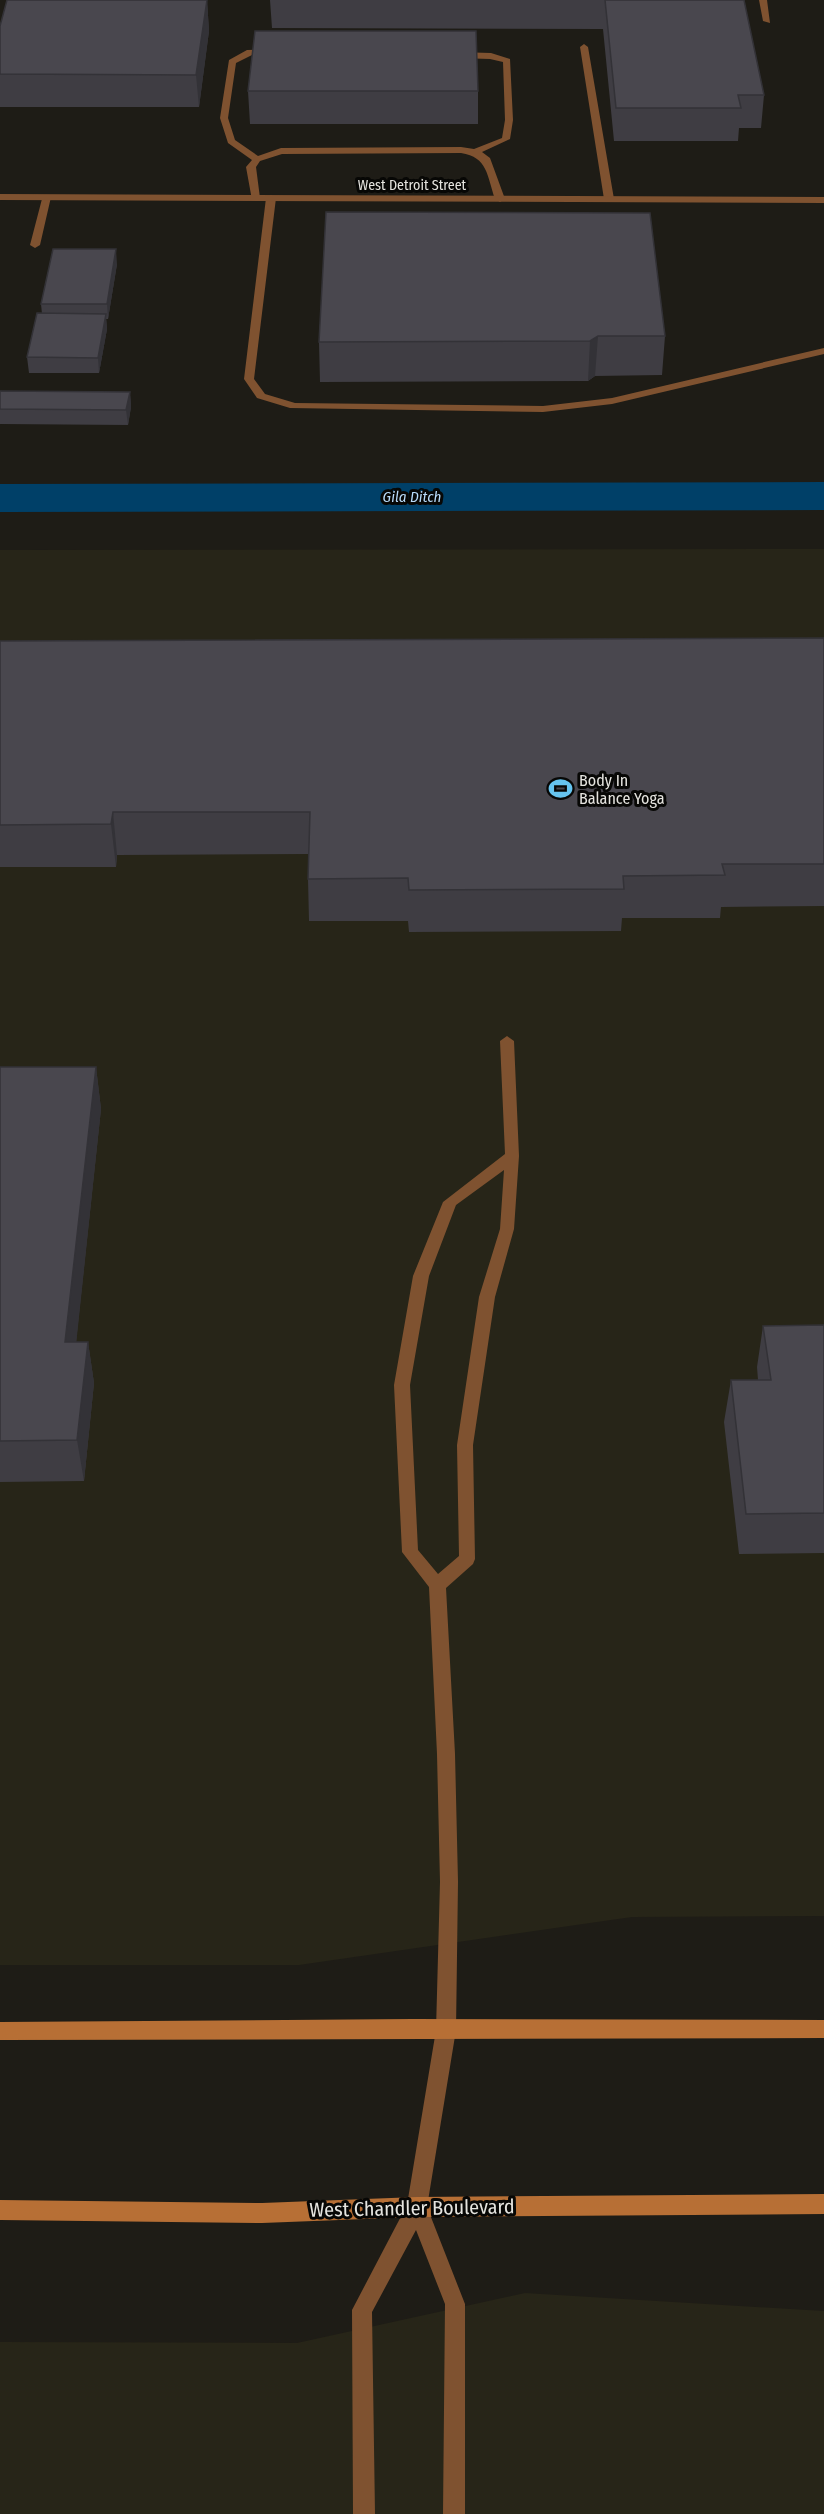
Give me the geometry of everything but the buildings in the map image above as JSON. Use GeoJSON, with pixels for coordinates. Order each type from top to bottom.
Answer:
{"type":"FeatureCollection","features":[{"type":"Feature","properties":{"kind":"main road"},"geometry":{"type":"LineString","coordinates":[[0,2031],[276,2027],[446,2030],[824,2029]]}},
{"type":"Feature","properties":{"kind":"main road","name":"West Chandler Boulevard"},"geometry":{"type":"LineString","coordinates":[[0,2210],[262,2212],[417,2207],[824,2204]]}},
{"type":"Feature","properties":{"kind":"street"},"geometry":{"type":"LineString","coordinates":[[763,0],[767,21]]}},
{"type":"Feature","properties":{"kind":"street"},"geometry":{"type":"LineString","coordinates":[[584,47],[609,199]]}},
{"type":"Feature","properties":{"kind":"street"},"geometry":{"type":"LineString","coordinates":[[257,159],[231,141],[224,118],[232,62],[250,52],[286,52]]}},
{"type":"Feature","properties":{"kind":"street"},"geometry":{"type":"LineString","coordinates":[[448,54],[491,56],[507,61],[509,120],[506,139],[475,152]]}},
{"type":"Feature","properties":{"kind":"street"},"geometry":{"type":"LineString","coordinates":[[255,198],[252,166],[257,159],[296,149],[475,152],[485,158],[489,164],[500,199]]}},
{"type":"Feature","properties":{"kind":"street","name":"West Detroit Street"},"geometry":{"type":"LineString","coordinates":[[0,196],[824,200]]}},
{"type":"Feature","properties":{"kind":"street"},"geometry":{"type":"LineString","coordinates":[[35,245],[46,197]]}},
{"type":"Feature","properties":{"kind":"street"},"geometry":{"type":"LineString","coordinates":[[271,198],[249,379],[261,396],[294,406],[543,409],[612,401],[824,351]]}},
{"type":"Feature","properties":{"kind":"street"},"geometry":{"type":"LineString","coordinates":[[437,1585],[467,1559],[465,1445],[487,1297],[507,1229],[512,1156],[507,1041]]}},
{"type":"Feature","properties":{"kind":"street"},"geometry":{"type":"LineString","coordinates":[[364,2514],[362,2310],[417,2207],[446,2030],[449,1882],[446,1754],[437,1585],[410,1552],[402,1385],[421,1276],[450,1202],[512,1156]]}},
{"type":"Feature","properties":{"kind":"street"},"geometry":{"type":"LineString","coordinates":[[417,2207],[454,2304],[454,2514]]}},
{"type":"Feature","properties":{"kind":"shaded area"},"geometry":{"type":"Polygon","coordinates":[[[824,549],[824,1916],[632,1917],[299,1965],[0,1965],[0,550],[824,549]]]}},
{"type":"Feature","properties":{"kind":"shaded area"},"geometry":{"type":"Polygon","coordinates":[[[525,2293],[824,2311],[824,2514],[0,2514],[0,2342],[297,2343],[525,2293]]]}},
{"type":"Feature","properties":{"kind":"waterway","name":"Gila Ditch"},"geometry":{"type":"LineString","coordinates":[[0,498],[824,496]]}},
{"type":"Feature","properties":{"kind":"place","name":"Body In Balance Yoga"},"geometry":{"type":"Point","coordinates":[561,789]}}]}
